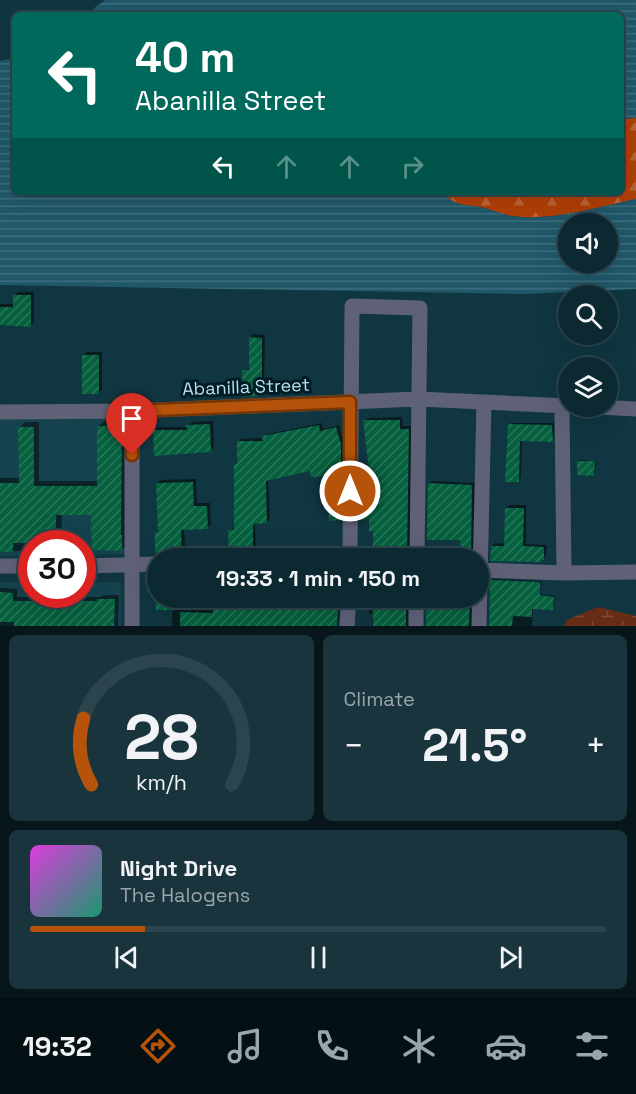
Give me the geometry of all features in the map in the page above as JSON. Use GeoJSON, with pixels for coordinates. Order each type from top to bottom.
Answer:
{"type":"FeatureCollection","features":[{"type":"Feature","properties":{"kind":"street"},"geometry":{"type":"LineString","coordinates":[[350,548],[352,306],[420,308],[417,548]]}},
{"type":"Feature","properties":{"kind":"street","name":"Abanilla Street"},"geometry":{"type":"LineString","coordinates":[[0,412],[132,411],[418,399],[558,406]]}},
{"type":"Feature","properties":{"kind":"street"},"geometry":{"type":"LineString","coordinates":[[481,548],[484,402]]}},
{"type":"Feature","properties":{"kind":"street"},"geometry":{"type":"LineString","coordinates":[[618,408],[636,409]]}},
{"type":"Feature","properties":{"kind":"street"},"geometry":{"type":"LineString","coordinates":[[132,411],[132,626]]}},
{"type":"Feature","properties":{"kind":"street"},"geometry":{"type":"LineString","coordinates":[[564,573],[565,417]]}},
{"type":"Feature","properties":{"kind":"street"},"geometry":{"type":"LineString","coordinates":[[96,566],[147,565]]}},
{"type":"Feature","properties":{"kind":"street"},"geometry":{"type":"LineString","coordinates":[[0,566],[18,566]]}},
{"type":"Feature","properties":{"kind":"street"},"geometry":{"type":"LineString","coordinates":[[489,570],[564,573],[636,572]]}},
{"type":"Feature","properties":{"kind":"street"},"geometry":{"type":"LineString","coordinates":[[347,626],[348,608]]}},
{"type":"Feature","properties":{"kind":"street"},"geometry":{"type":"LineString","coordinates":[[416,608],[416,626]]}},
{"type":"Feature","properties":{"kind":"street"},"geometry":{"type":"LineString","coordinates":[[479,608],[479,626]]}},
{"type":"Feature","properties":{"kind":"shaded area"},"geometry":{"type":"Polygon","coordinates":[[[105,0],[636,0],[636,118],[624,119],[624,12],[89,12],[105,0]]]}},
{"type":"Feature","properties":{"kind":"shaded area"},"geometry":{"type":"Polygon","coordinates":[[[12,59],[12,195],[445,195],[460,204],[511,216],[558,215],[558,273],[618,273],[618,213],[574,213],[636,199],[636,289],[618,290],[618,285],[558,285],[558,293],[526,294],[0,285],[0,61],[12,59]]]}},
{"type":"Feature","properties":{"kind":"shaded area"},"geometry":{"type":"Polygon","coordinates":[[[128,415],[130,554],[96,555],[96,530],[18,530],[18,556],[0,556],[0,418],[128,415]]]}},
{"type":"Feature","properties":{"kind":"shaded area"},"geometry":{"type":"Polygon","coordinates":[[[0,582],[18,582],[18,608],[96,608],[96,582],[121,582],[121,626],[0,626],[0,582]]]}},
{"type":"Feature","properties":{"kind":"green space"},"geometry":{"type":"Polygon","coordinates":[[[636,118],[636,199],[574,213],[526,217],[511,216],[460,204],[445,195],[624,195],[624,119],[636,118]]]}},
{"type":"Feature","properties":{"kind":"green space"},"geometry":{"type":"Polygon","coordinates":[[[598,607],[636,616],[636,626],[564,626],[567,620],[598,607]]]}},
{"type":"Feature","properties":{"kind":"building"},"geometry":{"type":"Polygon","coordinates":[[[13,295],[31,295],[31,327],[0,325],[0,307],[13,307],[13,295]]]}},
{"type":"Feature","properties":{"kind":"building"},"geometry":{"type":"Polygon","coordinates":[[[249,337],[262,338],[262,396],[243,397],[242,370],[249,370],[249,337]]]}},
{"type":"Feature","properties":{"kind":"building"},"geometry":{"type":"Polygon","coordinates":[[[82,355],[99,355],[99,394],[82,394],[82,355]]]}},
{"type":"Feature","properties":{"kind":"building"},"geometry":{"type":"Polygon","coordinates":[[[363,420],[400,420],[400,429],[409,429],[407,548],[373,548],[373,531],[369,531],[369,519],[360,520],[360,504],[368,504],[366,487],[371,486],[363,420]]]}},
{"type":"Feature","properties":{"kind":"building"},"geometry":{"type":"Polygon","coordinates":[[[210,424],[211,452],[154,456],[153,430],[187,430],[186,425],[210,424]]]}},
{"type":"Feature","properties":{"kind":"building"},"geometry":{"type":"Polygon","coordinates":[[[508,424],[552,425],[553,442],[520,441],[519,482],[505,482],[508,424]]]}},
{"type":"Feature","properties":{"kind":"building"},"geometry":{"type":"Polygon","coordinates":[[[319,425],[320,431],[336,427],[341,444],[341,475],[311,477],[310,471],[266,481],[267,523],[254,524],[253,548],[229,548],[228,530],[234,530],[234,464],[237,464],[237,441],[263,441],[262,436],[319,425]]]}},
{"type":"Feature","properties":{"kind":"building"},"geometry":{"type":"Polygon","coordinates":[[[97,426],[122,426],[122,551],[96,550],[96,530],[91,530],[91,515],[56,515],[56,530],[18,530],[18,543],[13,543],[13,552],[0,552],[0,483],[19,483],[18,427],[34,427],[34,486],[97,486],[97,426]]]}},
{"type":"Feature","properties":{"kind":"building"},"geometry":{"type":"Polygon","coordinates":[[[577,461],[595,461],[594,476],[577,475],[577,461]]]}},
{"type":"Feature","properties":{"kind":"building"},"geometry":{"type":"Polygon","coordinates":[[[193,482],[194,506],[207,506],[208,529],[181,530],[182,548],[155,548],[155,532],[158,532],[156,483],[193,482]]]}},
{"type":"Feature","properties":{"kind":"building"},"geometry":{"type":"Polygon","coordinates":[[[428,483],[472,485],[471,548],[460,548],[460,540],[427,540],[428,483]]]}},
{"type":"Feature","properties":{"kind":"building"},"geometry":{"type":"Polygon","coordinates":[[[341,505],[341,520],[329,521],[328,506],[341,505]]]}},
{"type":"Feature","properties":{"kind":"building"},"geometry":{"type":"Polygon","coordinates":[[[505,508],[524,508],[523,546],[544,547],[544,560],[541,562],[490,561],[491,546],[504,546],[505,508]]]}},
{"type":"Feature","properties":{"kind":"building"},"geometry":{"type":"Polygon","coordinates":[[[490,580],[540,582],[540,595],[554,597],[553,610],[532,609],[532,617],[513,616],[512,626],[489,626],[490,580]]]}},
{"type":"Feature","properties":{"kind":"building"},"geometry":{"type":"Polygon","coordinates":[[[0,592],[13,593],[13,601],[18,601],[18,608],[96,608],[97,599],[115,599],[114,626],[14,626],[14,622],[0,622],[0,592]]]}},
{"type":"Feature","properties":{"kind":"building"},"geometry":{"type":"Polygon","coordinates":[[[156,608],[180,608],[180,610],[156,610],[156,608]]]}},
{"type":"Feature","properties":{"kind":"building"},"geometry":{"type":"Polygon","coordinates":[[[213,608],[338,608],[337,626],[180,626],[180,612],[213,613],[213,608]]]}},
{"type":"Feature","properties":{"kind":"building"},"geometry":{"type":"Polygon","coordinates":[[[372,608],[406,608],[406,626],[373,626],[372,608]]]}},
{"type":"Feature","properties":{"kind":"building"},"geometry":{"type":"Polygon","coordinates":[[[426,608],[470,608],[469,626],[426,626],[426,608]]]}},
{"type":"Feature","properties":{"kind":"route"},"geometry":{"type":"LineString","coordinates":[[132,455],[132,411],[350,402],[350,491]]}}]}
